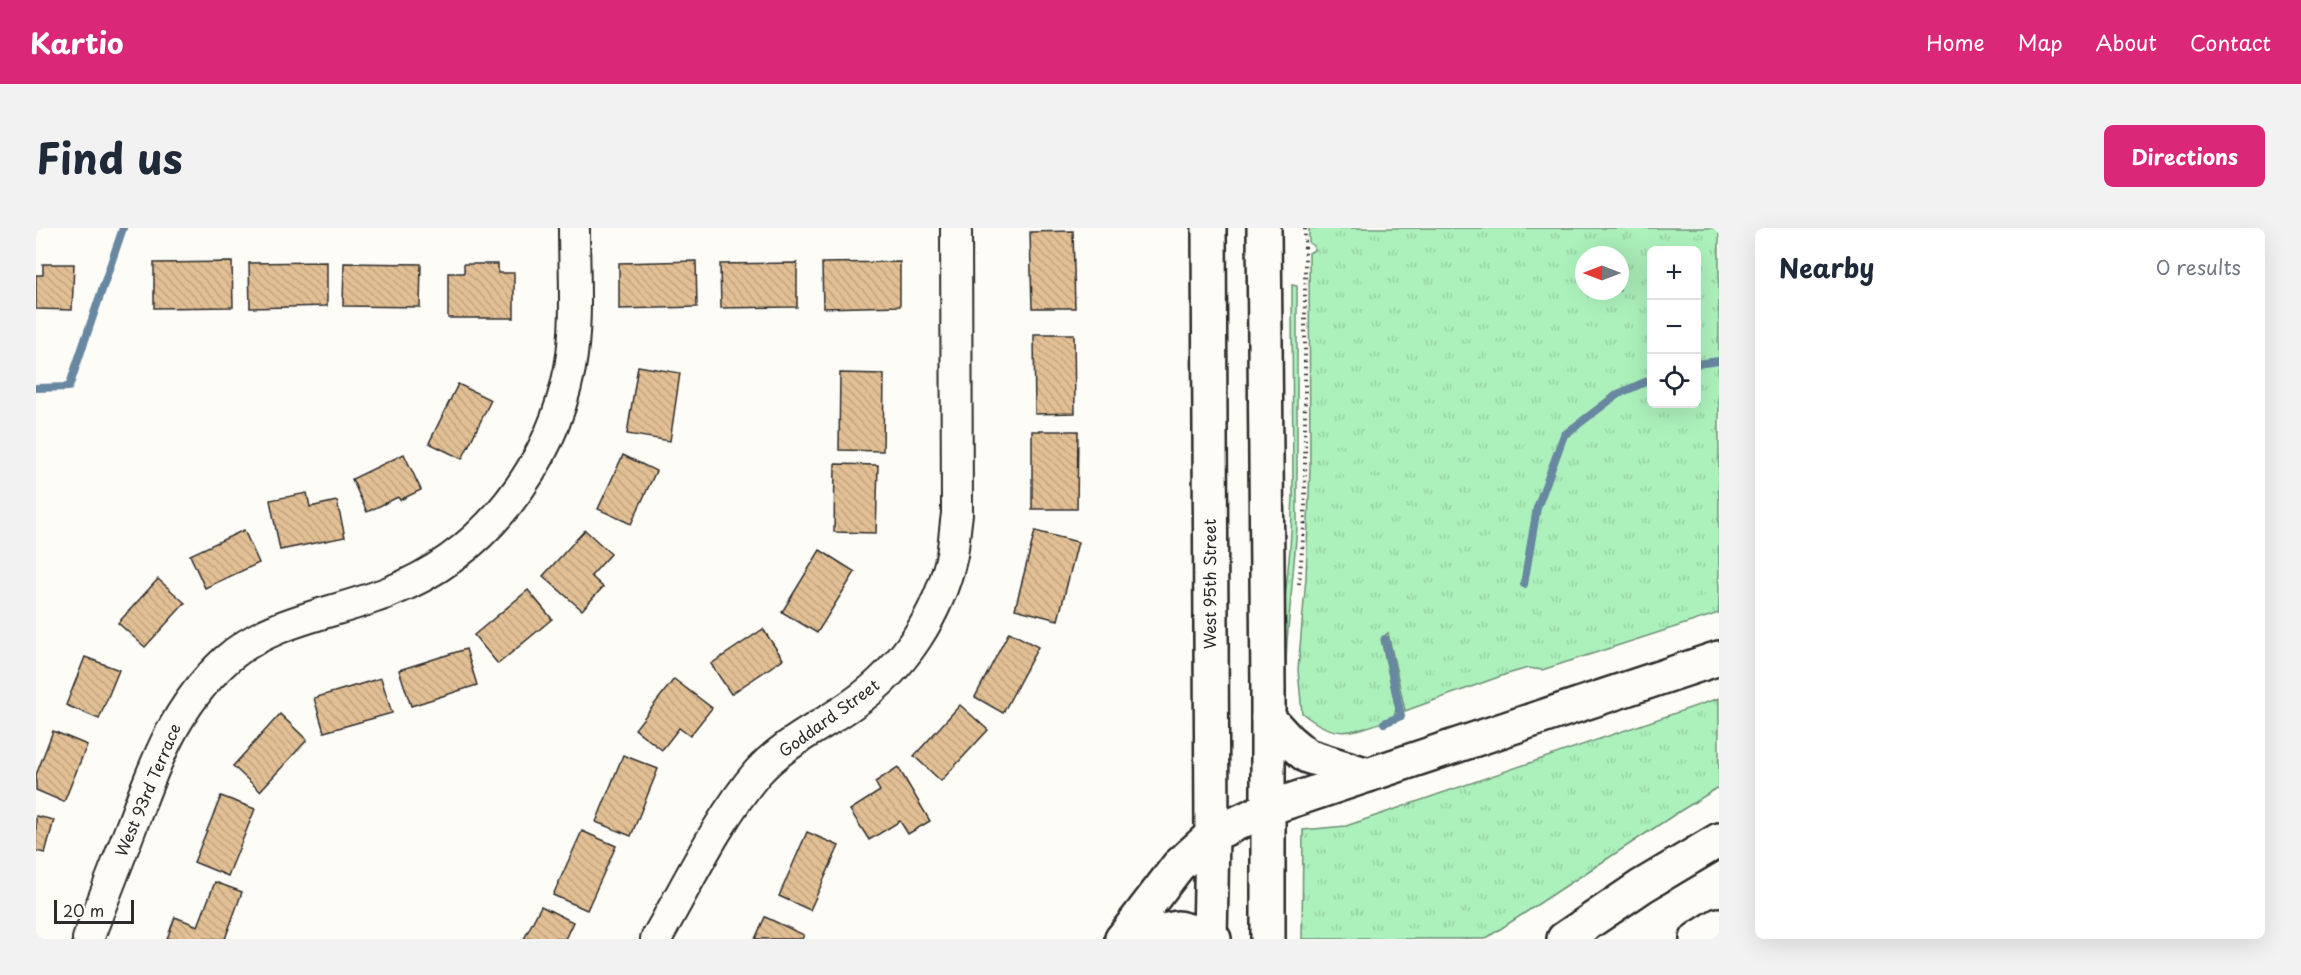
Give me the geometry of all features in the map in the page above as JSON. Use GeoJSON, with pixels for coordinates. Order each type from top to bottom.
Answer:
{"type":"FeatureCollection","features":[{"type":"Feature","properties":{"kind":"main road","name":"West 95th Street"},"geometry":{"type":"LineString","coordinates":[[1209,228],[1211,938]]}},
{"type":"Feature","properties":{"kind":"main road"},"geometry":{"type":"LineString","coordinates":[[1264,228],[1268,939]]}},
{"type":"Feature","properties":{"kind":"main road"},"geometry":{"type":"LineString","coordinates":[[1122,939],[1178,866],[1212,835],[1269,808],[1719,658]]}},
{"type":"Feature","properties":{"kind":"main road"},"geometry":{"type":"LineString","coordinates":[[1268,717],[1288,740],[1307,756],[1368,775]]}},
{"type":"Feature","properties":{"kind":"main road"},"geometry":{"type":"LineString","coordinates":[[1564,939],[1642,886],[1719,840]]}},
{"type":"Feature","properties":{"kind":"main road"},"geometry":{"type":"LineString","coordinates":[[1697,939],[1719,925]]}},
{"type":"Feature","properties":{"kind":"main road"},"geometry":{"type":"LineString","coordinates":[[1122,939],[1178,928],[1211,938]]}},
{"type":"Feature","properties":{"kind":"street","name":"West 93rd Terrace"},"geometry":{"type":"LineString","coordinates":[[88,939],[147,784],[170,731],[198,690],[227,660],[249,643],[290,622],[389,592],[435,568],[470,543],[503,511],[519,490],[534,467],[556,419],[570,368],[574,331],[574,228]]}},
{"type":"Feature","properties":{"kind":"street","name":"Goddard Street"},"geometry":{"type":"LineString","coordinates":[[656,939],[726,816],[758,772],[813,728],[854,703],[888,676],[915,642],[937,601],[952,556],[957,514],[956,228]]}},
{"type":"Feature","properties":{"kind":"path"},"geometry":{"type":"LineString","coordinates":[[1299,587],[1305,518],[1305,228]]}},
{"type":"Feature","properties":{"kind":"green space"},"geometry":{"type":"Polygon","coordinates":[[[1309,228],[1719,228],[1719,613],[1542,670],[1528,668],[1504,675],[1405,711],[1388,633],[1381,639],[1396,709],[1394,718],[1347,732],[1326,728],[1302,713],[1298,670],[1306,578],[1310,467],[1309,253],[1314,250],[1314,246],[1309,243],[1309,228]]]}},
{"type":"Feature","properties":{"kind":"green space"},"geometry":{"type":"Polygon","coordinates":[[[1292,285],[1297,286],[1297,528],[1285,684],[1282,629],[1293,497],[1292,285]]]}},
{"type":"Feature","properties":{"kind":"green space"},"geometry":{"type":"Polygon","coordinates":[[[1719,698],[1719,787],[1485,939],[1302,939],[1303,830],[1346,826],[1719,698]]]}},
{"type":"Feature","properties":{"kind":"building"},"geometry":{"type":"Polygon","coordinates":[[[1073,231],[1075,308],[1032,308],[1030,232],[1073,231]]]}},
{"type":"Feature","properties":{"kind":"building"},"geometry":{"type":"Polygon","coordinates":[[[696,261],[697,307],[619,309],[619,263],[696,261]]]}},
{"type":"Feature","properties":{"kind":"building"},"geometry":{"type":"Polygon","coordinates":[[[232,262],[233,307],[154,308],[154,263],[232,262]]]}},
{"type":"Feature","properties":{"kind":"building"},"geometry":{"type":"Polygon","coordinates":[[[327,262],[327,306],[250,308],[249,263],[327,262]]]}},
{"type":"Feature","properties":{"kind":"building"},"geometry":{"type":"Polygon","coordinates":[[[900,262],[900,306],[823,308],[822,263],[900,262]]]}},
{"type":"Feature","properties":{"kind":"building"},"geometry":{"type":"Polygon","coordinates":[[[344,263],[421,264],[420,307],[343,306],[344,263]]]}},
{"type":"Feature","properties":{"kind":"building"},"geometry":{"type":"Polygon","coordinates":[[[797,263],[797,307],[721,308],[720,264],[797,263]]]}},
{"type":"Feature","properties":{"kind":"building"},"geometry":{"type":"Polygon","coordinates":[[[43,264],[74,264],[72,310],[36,309],[36,275],[43,275],[43,264]]]}},
{"type":"Feature","properties":{"kind":"building"},"geometry":{"type":"Polygon","coordinates":[[[464,264],[498,264],[498,273],[514,273],[514,318],[448,318],[448,273],[464,273],[464,264]]]}},
{"type":"Feature","properties":{"kind":"building"},"geometry":{"type":"Polygon","coordinates":[[[1034,334],[1074,334],[1075,413],[1035,414],[1034,334]]]}},
{"type":"Feature","properties":{"kind":"building"},"geometry":{"type":"Polygon","coordinates":[[[638,366],[680,373],[670,441],[627,434],[638,366]]]}},
{"type":"Feature","properties":{"kind":"building"},"geometry":{"type":"Polygon","coordinates":[[[840,373],[884,374],[883,451],[839,450],[840,373]]]}},
{"type":"Feature","properties":{"kind":"building"},"geometry":{"type":"Polygon","coordinates":[[[458,384],[491,400],[462,459],[429,443],[458,384]]]}},
{"type":"Feature","properties":{"kind":"building"},"geometry":{"type":"Polygon","coordinates":[[[1032,431],[1078,431],[1077,509],[1032,509],[1032,431]]]}},
{"type":"Feature","properties":{"kind":"building"},"geometry":{"type":"Polygon","coordinates":[[[404,454],[421,490],[400,500],[398,497],[367,512],[352,479],[404,454]]]}},
{"type":"Feature","properties":{"kind":"building"},"geometry":{"type":"Polygon","coordinates":[[[623,455],[656,471],[631,524],[598,509],[623,455]]]}},
{"type":"Feature","properties":{"kind":"building"},"geometry":{"type":"Polygon","coordinates":[[[835,464],[878,465],[876,533],[834,532],[835,464]]]}},
{"type":"Feature","properties":{"kind":"building"},"geometry":{"type":"Polygon","coordinates":[[[307,493],[310,507],[337,501],[345,537],[280,550],[270,500],[307,493]]]}},
{"type":"Feature","properties":{"kind":"building"},"geometry":{"type":"Polygon","coordinates":[[[244,530],[259,563],[205,588],[190,555],[244,530]]]}},
{"type":"Feature","properties":{"kind":"building"},"geometry":{"type":"Polygon","coordinates":[[[585,530],[611,554],[591,576],[603,587],[582,610],[543,576],[585,530]]]}},
{"type":"Feature","properties":{"kind":"building"},"geometry":{"type":"Polygon","coordinates":[[[1035,531],[1078,542],[1058,620],[1015,609],[1035,531]]]}},
{"type":"Feature","properties":{"kind":"building"},"geometry":{"type":"Polygon","coordinates":[[[820,550],[855,572],[817,633],[782,612],[820,550]]]}},
{"type":"Feature","properties":{"kind":"building"},"geometry":{"type":"Polygon","coordinates":[[[158,579],[185,603],[145,647],[118,623],[158,579]]]}},
{"type":"Feature","properties":{"kind":"building"},"geometry":{"type":"Polygon","coordinates":[[[528,590],[552,619],[498,664],[474,635],[528,590]]]}},
{"type":"Feature","properties":{"kind":"building"},"geometry":{"type":"Polygon","coordinates":[[[763,629],[783,659],[731,694],[711,664],[763,629]]]}},
{"type":"Feature","properties":{"kind":"building"},"geometry":{"type":"Polygon","coordinates":[[[1009,632],[1038,647],[1003,713],[975,697],[1009,632]]]}},
{"type":"Feature","properties":{"kind":"building"},"geometry":{"type":"Polygon","coordinates":[[[466,649],[477,685],[411,706],[399,670],[466,649]]]}},
{"type":"Feature","properties":{"kind":"building"},"geometry":{"type":"Polygon","coordinates":[[[85,657],[119,670],[99,719],[66,705],[85,657]]]}},
{"type":"Feature","properties":{"kind":"building"},"geometry":{"type":"Polygon","coordinates":[[[381,678],[392,713],[324,732],[314,698],[381,678]]]}},
{"type":"Feature","properties":{"kind":"building"},"geometry":{"type":"Polygon","coordinates":[[[674,679],[712,708],[690,736],[679,728],[662,750],[635,729],[674,679]]]}},
{"type":"Feature","properties":{"kind":"building"},"geometry":{"type":"Polygon","coordinates":[[[960,705],[988,730],[941,781],[914,756],[960,705]]]}},
{"type":"Feature","properties":{"kind":"building"},"geometry":{"type":"Polygon","coordinates":[[[280,714],[307,740],[260,791],[233,766],[280,714]]]}},
{"type":"Feature","properties":{"kind":"building"},"geometry":{"type":"Polygon","coordinates":[[[53,731],[87,745],[64,802],[36,790],[36,775],[53,731]]]}},
{"type":"Feature","properties":{"kind":"building"},"geometry":{"type":"Polygon","coordinates":[[[623,755],[658,769],[631,836],[596,822],[623,755]]]}},
{"type":"Feature","properties":{"kind":"building"},"geometry":{"type":"Polygon","coordinates":[[[898,767],[930,821],[908,834],[900,821],[869,840],[850,810],[880,791],[875,782],[898,767]]]}},
{"type":"Feature","properties":{"kind":"building"},"geometry":{"type":"Polygon","coordinates":[[[221,796],[255,809],[228,876],[194,862],[221,796]]]}},
{"type":"Feature","properties":{"kind":"building"},"geometry":{"type":"Polygon","coordinates":[[[36,816],[54,820],[45,853],[36,851],[36,816]]]}},
{"type":"Feature","properties":{"kind":"building"},"geometry":{"type":"Polygon","coordinates":[[[582,831],[616,846],[587,910],[553,895],[582,831]]]}},
{"type":"Feature","properties":{"kind":"building"},"geometry":{"type":"Polygon","coordinates":[[[807,832],[839,846],[810,910],[779,896],[807,832]]]}},
{"type":"Feature","properties":{"kind":"building"},"geometry":{"type":"Polygon","coordinates":[[[215,882],[242,892],[225,939],[167,939],[175,917],[198,926],[215,882]]]}},
{"type":"Feature","properties":{"kind":"building"},"geometry":{"type":"Polygon","coordinates":[[[541,906],[573,922],[565,939],[524,939],[541,906]]]}},
{"type":"Feature","properties":{"kind":"building"},"geometry":{"type":"Polygon","coordinates":[[[765,917],[804,935],[802,939],[755,939],[765,917]]]}},
{"type":"Feature","properties":{"kind":"waterway"},"geometry":{"type":"LineString","coordinates":[[36,388],[69,387],[123,228]]}},
{"type":"Feature","properties":{"kind":"waterway"},"geometry":{"type":"LineString","coordinates":[[1701,363],[1719,361]]}},
{"type":"Feature","properties":{"kind":"waterway"},"geometry":{"type":"LineString","coordinates":[[1524,584],[1537,508],[1564,435],[1618,394],[1647,381]]}},
{"type":"Feature","properties":{"kind":"waterway"},"geometry":{"type":"LineString","coordinates":[[1384,723],[1401,716],[1385,639]]}}]}
